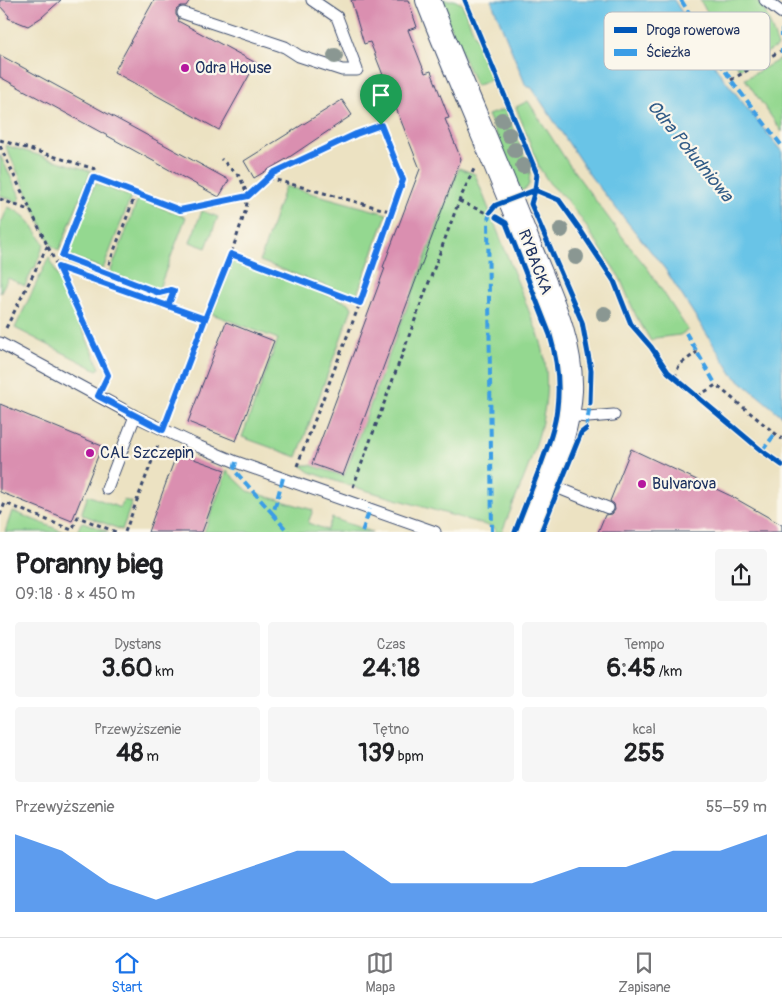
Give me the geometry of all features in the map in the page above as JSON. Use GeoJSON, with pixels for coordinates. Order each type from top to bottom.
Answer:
{"type":"FeatureCollection","features":[{"type":"Feature","properties":{"kind":"street","name":"RYBACKA"},"geometry":{"type":"LineString","coordinates":[[428,0],[511,199],[558,320],[565,346],[570,389],[564,431],[529,532]]}},
{"type":"Feature","properties":{"kind":"lane"},"geometry":{"type":"LineString","coordinates":[[183,13],[285,47],[299,56],[342,70],[357,70],[337,17],[312,0]]}},
{"type":"Feature","properties":{"kind":"lane"},"geometry":{"type":"LineString","coordinates":[[765,0],[782,13]]}},
{"type":"Feature","properties":{"kind":"lane"},"geometry":{"type":"LineString","coordinates":[[2,337],[98,396],[163,430],[236,462],[435,532]]}},
{"type":"Feature","properties":{"kind":"lane"},"geometry":{"type":"LineString","coordinates":[[567,415],[614,415]]}},
{"type":"Feature","properties":{"kind":"lane"},"geometry":{"type":"LineString","coordinates":[[106,489],[135,416]]}},
{"type":"Feature","properties":{"kind":"lane"},"geometry":{"type":"LineString","coordinates":[[546,483],[608,508]]}},
{"type":"Feature","properties":{"kind":"path"},"geometry":{"type":"LineString","coordinates":[[770,58],[780,52]]}},
{"type":"Feature","properties":{"kind":"path"},"geometry":{"type":"LineString","coordinates":[[291,481],[360,303],[403,180],[357,70]]}},
{"type":"Feature","properties":{"kind":"path"},"geometry":{"type":"LineString","coordinates":[[731,80],[748,70]]}},
{"type":"Feature","properties":{"kind":"path"},"geometry":{"type":"LineString","coordinates":[[93,177],[180,210],[248,196],[273,173],[356,134],[381,125]]}},
{"type":"Feature","properties":{"kind":"path"},"geometry":{"type":"LineString","coordinates":[[0,140],[95,169],[62,256],[159,293],[174,291],[168,306]]}},
{"type":"Feature","properties":{"kind":"path"},"geometry":{"type":"LineString","coordinates":[[0,146],[108,375],[98,396]]}},
{"type":"Feature","properties":{"kind":"path"},"geometry":{"type":"LineString","coordinates":[[125,532],[231,254],[246,209],[248,196],[240,177],[221,159]]}},
{"type":"Feature","properties":{"kind":"path"},"geometry":{"type":"LineString","coordinates":[[347,501],[459,201],[466,183],[476,166]]}},
{"type":"Feature","properties":{"kind":"path"},"geometry":{"type":"LineString","coordinates":[[268,177],[393,212]]}},
{"type":"Feature","properties":{"kind":"path"},"geometry":{"type":"LineString","coordinates":[[106,272],[136,194]]}},
{"type":"Feature","properties":{"kind":"path"},"geometry":{"type":"LineString","coordinates":[[0,199],[31,211]]}},
{"type":"Feature","properties":{"kind":"path"},"geometry":{"type":"LineString","coordinates":[[459,201],[484,212],[490,212],[496,205],[511,199]]}},
{"type":"Feature","properties":{"kind":"path"},"geometry":{"type":"LineString","coordinates":[[2,337],[48,245]]}},
{"type":"Feature","properties":{"kind":"path"},"geometry":{"type":"LineString","coordinates":[[231,254],[360,303]]}},
{"type":"Feature","properties":{"kind":"path"},"geometry":{"type":"LineString","coordinates":[[58,267],[205,319]]}},
{"type":"Feature","properties":{"kind":"path"},"geometry":{"type":"LineString","coordinates":[[675,377],[679,365],[697,352]]}},
{"type":"Feature","properties":{"kind":"path"},"geometry":{"type":"LineString","coordinates":[[698,396],[716,385],[782,439]]}},
{"type":"Feature","properties":{"kind":"path"},"geometry":{"type":"LineString","coordinates":[[0,515],[5,503],[72,530],[78,517],[116,532]]}},
{"type":"Feature","properties":{"kind":"green space"},"geometry":{"type":"Polygon","coordinates":[[[438,0],[454,0],[462,4],[493,79],[476,86],[438,0]]]}},
{"type":"Feature","properties":{"kind":"green space"},"geometry":{"type":"Polygon","coordinates":[[[700,0],[755,0],[764,8],[765,12],[707,12],[700,0]]]}},
{"type":"Feature","properties":{"kind":"green space"},"geometry":{"type":"Polygon","coordinates":[[[770,24],[778,46],[770,51],[770,24]]]}},
{"type":"Feature","properties":{"kind":"green space"},"geometry":{"type":"Polygon","coordinates":[[[782,58],[782,132],[745,79],[761,70],[770,70],[770,65],[782,58]]]}},
{"type":"Feature","properties":{"kind":"green space"},"geometry":{"type":"Polygon","coordinates":[[[528,101],[570,166],[648,269],[688,330],[680,335],[655,338],[651,341],[636,316],[620,278],[580,217],[563,196],[550,184],[540,169],[516,107],[528,101]]]}},
{"type":"Feature","properties":{"kind":"green space"},"geometry":{"type":"Polygon","coordinates":[[[505,109],[530,171],[529,184],[527,188],[521,191],[488,115],[505,109]]]}},
{"type":"Feature","properties":{"kind":"green space"},"geometry":{"type":"Polygon","coordinates":[[[5,145],[91,171],[59,251],[51,245],[5,145]]]}},
{"type":"Feature","properties":{"kind":"green space"},"geometry":{"type":"Polygon","coordinates":[[[0,155],[21,198],[17,202],[0,195],[0,155]]]}},
{"type":"Feature","properties":{"kind":"green space"},"geometry":{"type":"Polygon","coordinates":[[[459,168],[475,174],[540,339],[545,362],[547,384],[541,428],[527,470],[502,532],[495,532],[495,528],[489,526],[344,484],[310,472],[301,465],[310,465],[344,476],[459,168]]]}},
{"type":"Feature","properties":{"kind":"green space"},"geometry":{"type":"Polygon","coordinates":[[[95,183],[131,197],[103,269],[68,255],[95,183]]]}},
{"type":"Feature","properties":{"kind":"green space"},"geometry":{"type":"Polygon","coordinates":[[[285,186],[387,214],[357,294],[350,295],[260,261],[285,186]]]}},
{"type":"Feature","properties":{"kind":"green space"},"geometry":{"type":"Polygon","coordinates":[[[138,199],[186,217],[158,291],[110,273],[138,199]]]}},
{"type":"Feature","properties":{"kind":"green space"},"geometry":{"type":"Polygon","coordinates":[[[8,207],[25,217],[44,244],[35,268],[33,268],[25,286],[8,278],[0,293],[0,226],[8,207]]]}},
{"type":"Feature","properties":{"kind":"green space"},"geometry":{"type":"Polygon","coordinates":[[[202,211],[218,217],[206,248],[190,242],[202,211]]]}},
{"type":"Feature","properties":{"kind":"green space"},"geometry":{"type":"Polygon","coordinates":[[[49,257],[100,368],[97,370],[15,328],[49,257]]]}},
{"type":"Feature","properties":{"kind":"green space"},"geometry":{"type":"Polygon","coordinates":[[[233,260],[349,303],[352,308],[297,457],[242,437],[278,339],[212,314],[233,260]]]}},
{"type":"Feature","properties":{"kind":"green space"},"geometry":{"type":"Polygon","coordinates":[[[227,471],[248,491],[313,510],[308,523],[327,530],[332,518],[372,532],[204,532],[227,471]]]}},
{"type":"Feature","properties":{"kind":"green space"},"geometry":{"type":"Polygon","coordinates":[[[88,495],[120,508],[124,500],[132,502],[122,530],[83,515],[82,512],[88,495]]]}},
{"type":"Feature","properties":{"kind":"green space"},"geometry":{"type":"Polygon","coordinates":[[[12,511],[64,532],[5,532],[12,511]]]}},
{"type":"Feature","properties":{"kind":"green space"},"geometry":{"type":"Polygon","coordinates":[[[83,522],[109,532],[77,532],[83,522]]]}},
{"type":"Feature","properties":{"kind":"water","name":"Odra Południowa"},"geometry":{"type":"Polygon","coordinates":[[[491,0],[674,0],[682,12],[604,12],[604,70],[718,70],[782,152],[782,416],[733,375],[665,269],[591,177],[532,88],[526,86],[491,0]]]}},
{"type":"Feature","properties":{"kind":"building"},"geometry":{"type":"Polygon","coordinates":[[[0,0],[61,0],[42,17],[28,26],[8,18],[9,16],[0,6],[0,0]]]}},
{"type":"Feature","properties":{"kind":"building","name":"Odra House"},"geometry":{"type":"Polygon","coordinates":[[[154,0],[190,0],[186,6],[181,6],[176,10],[178,21],[256,63],[219,130],[114,72],[154,0]]]}},
{"type":"Feature","properties":{"kind":"building"},"geometry":{"type":"Polygon","coordinates":[[[351,0],[408,0],[417,27],[408,30],[425,73],[431,71],[449,118],[445,119],[461,159],[343,475],[312,464],[420,169],[370,42],[364,44],[351,0]]]}},
{"type":"Feature","properties":{"kind":"building"},"geometry":{"type":"Polygon","coordinates":[[[0,55],[229,180],[219,197],[0,77],[0,55]]]}},
{"type":"Feature","properties":{"kind":"building"},"geometry":{"type":"Polygon","coordinates":[[[342,100],[352,115],[288,158],[254,178],[244,161],[342,100]]]}},
{"type":"Feature","properties":{"kind":"building"},"geometry":{"type":"Polygon","coordinates":[[[226,322],[274,341],[236,441],[188,422],[226,322]]]}},
{"type":"Feature","properties":{"kind":"building"},"geometry":{"type":"Polygon","coordinates":[[[0,404],[102,446],[72,521],[0,492],[0,404]]]}},
{"type":"Feature","properties":{"kind":"building"},"geometry":{"type":"Polygon","coordinates":[[[631,449],[731,496],[782,525],[782,532],[598,532],[605,515],[612,514],[615,510],[614,504],[610,501],[631,449]]]}},
{"type":"Feature","properties":{"kind":"building"},"geometry":{"type":"Polygon","coordinates":[[[177,453],[225,470],[202,532],[148,532],[177,453]]]}},
{"type":"Feature","properties":{"kind":"marked path"},"geometry":{"type":"LineString","coordinates":[[681,0],[688,12]]}},
{"type":"Feature","properties":{"kind":"marked path"},"geometry":{"type":"LineString","coordinates":[[782,29],[782,36]]}},
{"type":"Feature","properties":{"kind":"marked path"},"geometry":{"type":"LineString","coordinates":[[725,70],[782,146]]}},
{"type":"Feature","properties":{"kind":"marked path"},"geometry":{"type":"LineString","coordinates":[[490,212],[488,220],[492,532]]}},
{"type":"Feature","properties":{"kind":"marked path"},"geometry":{"type":"LineString","coordinates":[[686,333],[716,385]]}},
{"type":"Feature","properties":{"kind":"marked path"},"geometry":{"type":"LineString","coordinates":[[586,429],[591,398]]}},
{"type":"Feature","properties":{"kind":"marked path"},"geometry":{"type":"LineString","coordinates":[[762,451],[775,434]]}},
{"type":"Feature","properties":{"kind":"marked path"},"geometry":{"type":"LineString","coordinates":[[236,462],[234,470],[273,514]]}},
{"type":"Feature","properties":{"kind":"marked path"},"geometry":{"type":"LineString","coordinates":[[283,478],[273,514],[288,532]]}},
{"type":"Feature","properties":{"kind":"marked path"},"geometry":{"type":"LineString","coordinates":[[362,532],[370,509]]}},
{"type":"Feature","properties":{"kind":"cycle path"},"geometry":{"type":"LineString","coordinates":[[465,0],[537,174],[531,204],[582,322],[591,370],[590,403]]}},
{"type":"Feature","properties":{"kind":"cycle path"},"geometry":{"type":"LineString","coordinates":[[490,212],[496,205],[535,190],[559,200],[614,281],[631,324],[651,347],[668,372],[762,451],[782,465]]}},
{"type":"Feature","properties":{"kind":"cycle path"},"geometry":{"type":"LineString","coordinates":[[496,217],[506,223],[550,335],[558,381],[558,399],[553,430],[515,532]]}},
{"type":"Feature","properties":{"kind":"cycle path"},"geometry":{"type":"LineString","coordinates":[[541,532],[581,433],[586,429]]}},
{"type":"Feature","properties":{"kind":"place","name":"Odra House"},"geometry":{"type":"Point","coordinates":[185,68]}},
{"type":"Feature","properties":{"kind":"place","name":"CAL Szczepin"},"geometry":{"type":"Point","coordinates":[90,453]}},
{"type":"Feature","properties":{"kind":"place","name":"Bulvarova"},"geometry":{"type":"Point","coordinates":[642,484]}},
{"type":"Feature","properties":{"kind":"route"},"geometry":{"type":"LineString","coordinates":[[381,125],[356,134],[273,173],[248,196],[180,210],[93,177],[62,256],[159,293],[174,291],[168,306],[205,319],[163,430],[98,396],[108,375],[58,267],[168,306],[205,319],[231,254],[360,303],[403,180],[381,125]]}}]}
